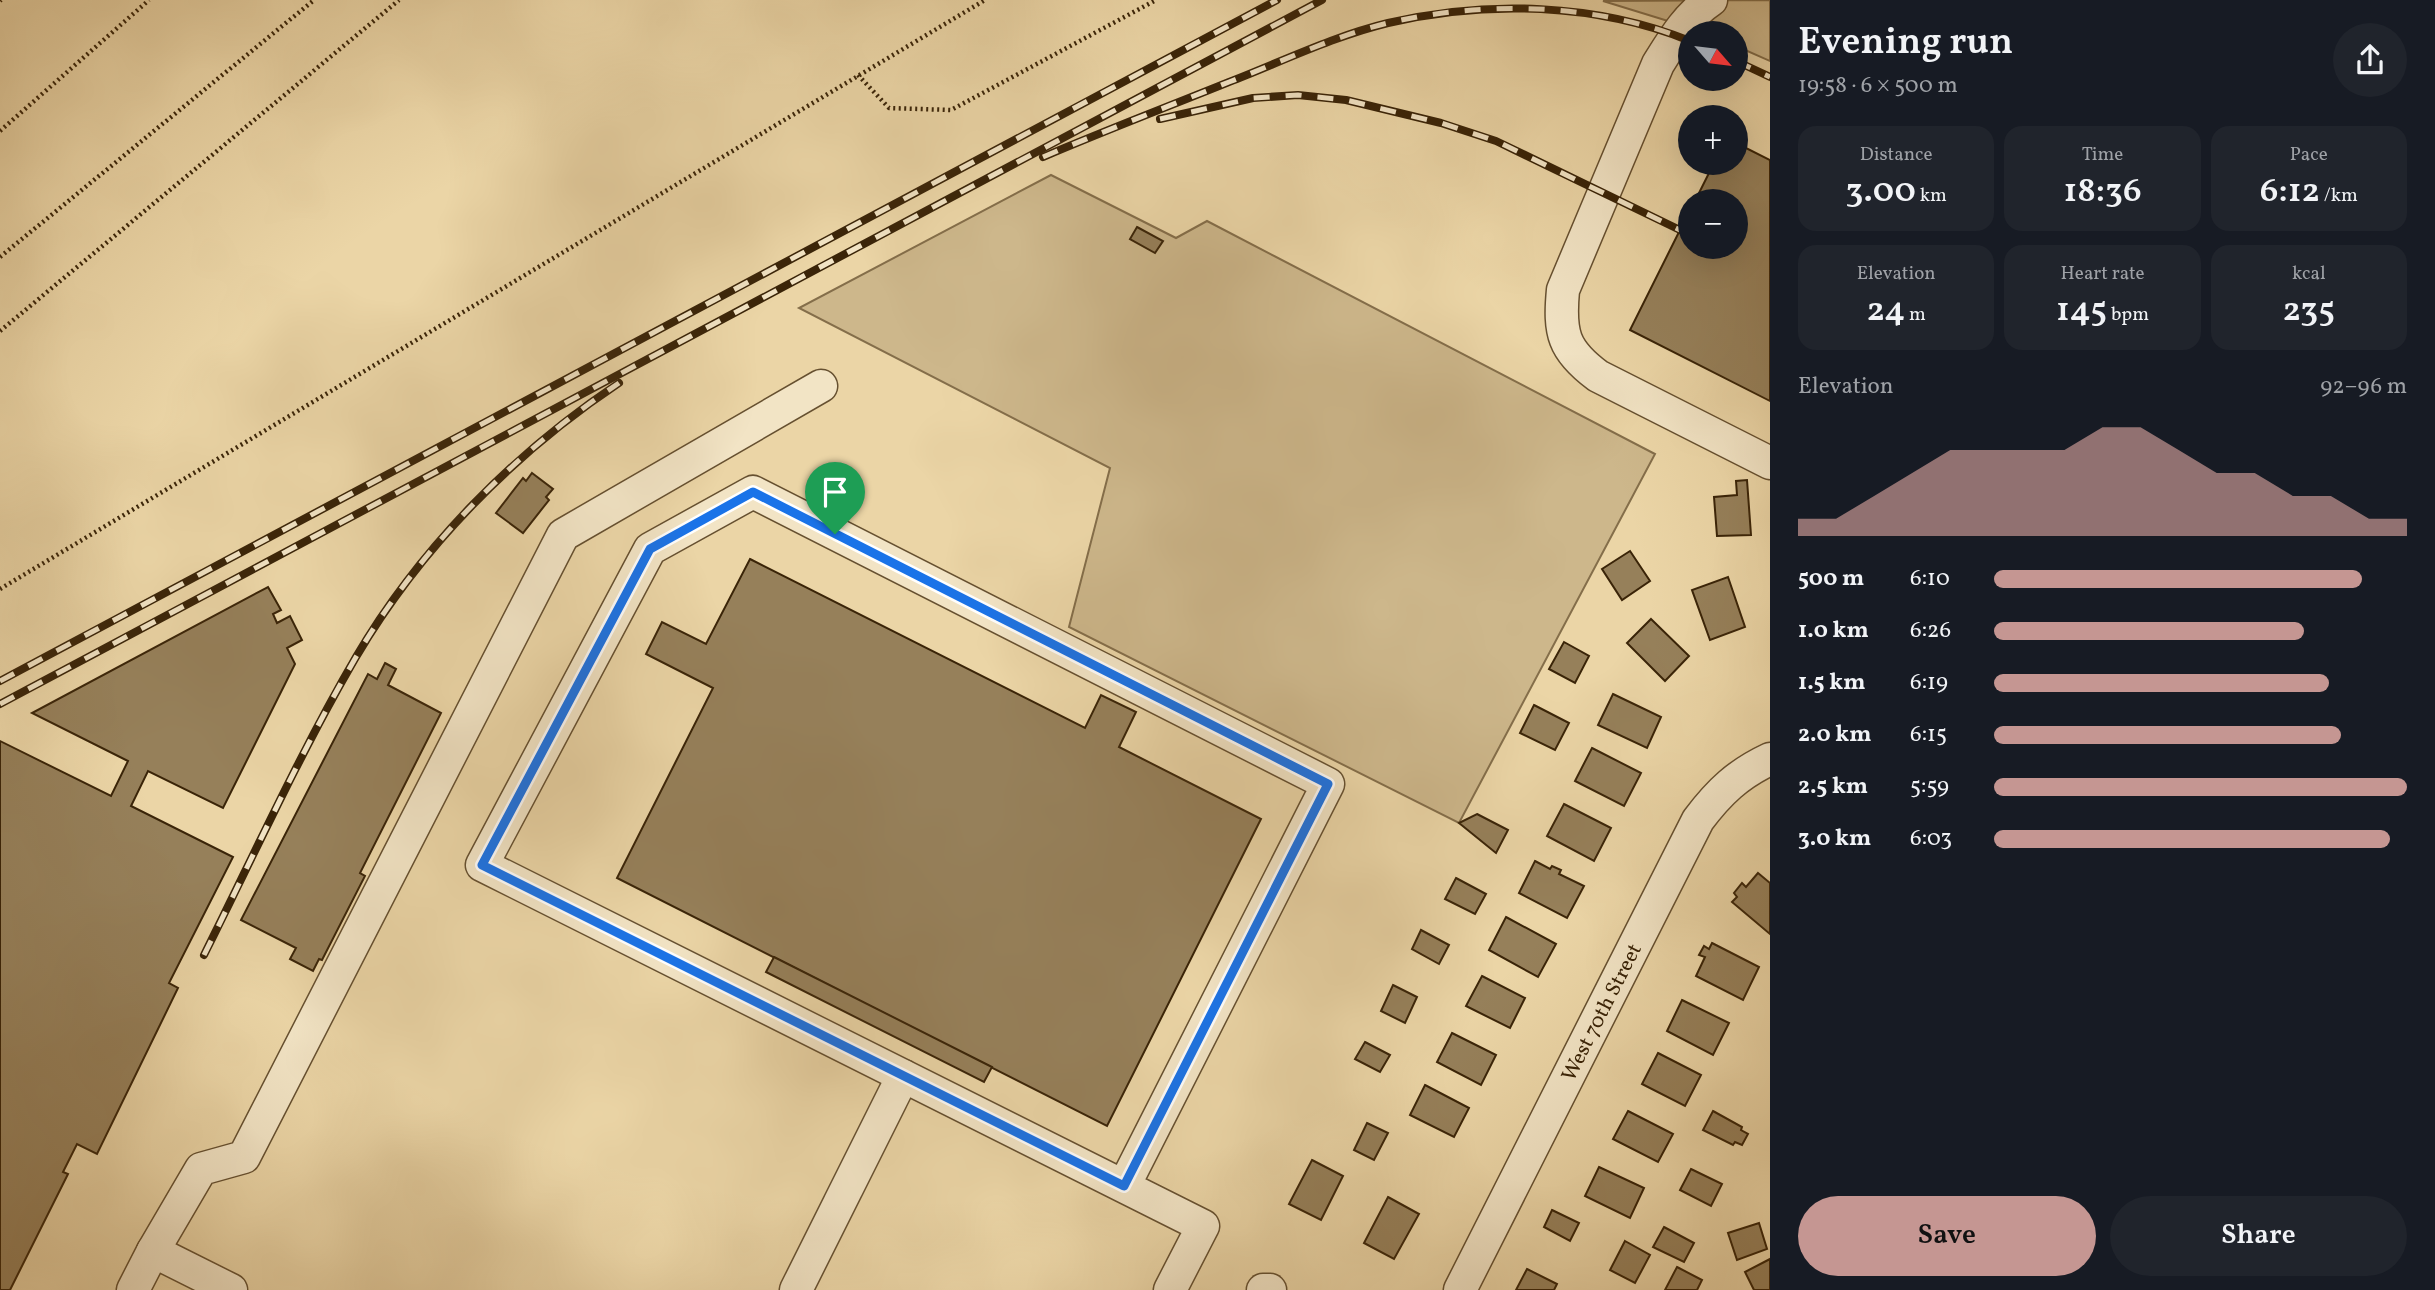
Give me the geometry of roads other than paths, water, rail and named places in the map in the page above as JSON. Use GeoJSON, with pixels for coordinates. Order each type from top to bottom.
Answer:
{"type":"FeatureCollection","features":[{"type":"Feature","properties":{"kind":"street"},"geometry":{"type":"LineString","coordinates":[[1711,0],[1698,9],[1658,64],[1563,290],[1561,313],[1564,337],[1575,359],[1598,376],[1770,463]]}},
{"type":"Feature","properties":{"kind":"street"},"geometry":{"type":"LineString","coordinates":[[133,1290],[201,1169],[244,1157],[564,535],[821,386]]}},
{"type":"Feature","properties":{"kind":"street"},"geometry":{"type":"LineString","coordinates":[[1124,1186],[1328,784],[753,492],[650,549],[482,865],[1203,1226],[1170,1290]]}},
{"type":"Feature","properties":{"kind":"street","name":"West 70th Street"},"geometry":{"type":"LineString","coordinates":[[1460,1290],[1698,820],[1721,790],[1744,771],[1770,759]]}},
{"type":"Feature","properties":{"kind":"street"},"geometry":{"type":"LineString","coordinates":[[796,1290],[903,1076]]}},
{"type":"Feature","properties":{"kind":"street"},"geometry":{"type":"LineString","coordinates":[[153,1251],[231,1290]]}},
{"type":"Feature","properties":{"kind":"street"},"geometry":{"type":"LineString","coordinates":[[1263,1290],[1270,1290]]}},
{"type":"Feature","properties":{"kind":"railway"},"geometry":{"type":"LineString","coordinates":[[0,681],[1277,0]]}},
{"type":"Feature","properties":{"kind":"railway"},"geometry":{"type":"LineString","coordinates":[[0,704],[1322,0]]}},
{"type":"Feature","properties":{"kind":"railway"},"geometry":{"type":"LineString","coordinates":[[1043,157],[1328,42],[1388,23],[1463,11],[1541,9],[1617,19],[1678,37]]}},
{"type":"Feature","properties":{"kind":"railway"},"geometry":{"type":"LineString","coordinates":[[1748,67],[1770,77]]}},
{"type":"Feature","properties":{"kind":"railway"},"geometry":{"type":"LineString","coordinates":[[1160,119],[1253,98],[1298,95],[1346,100],[1441,123],[1496,141],[1678,229]]}},
{"type":"Feature","properties":{"kind":"railway"},"geometry":{"type":"LineString","coordinates":[[204,955],[335,693],[381,617],[409,578],[472,505],[507,472],[580,410],[619,383]]}}]}
